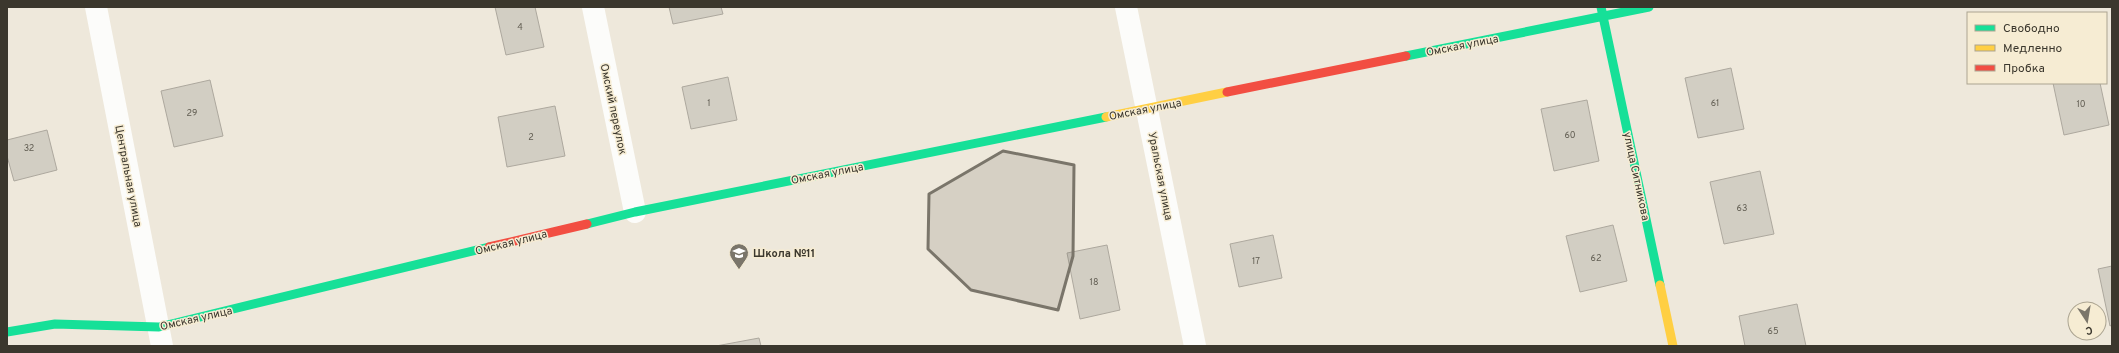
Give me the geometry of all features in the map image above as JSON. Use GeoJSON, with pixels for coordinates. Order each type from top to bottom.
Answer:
{"type":"FeatureCollection","features":[{"type":"Feature","properties":{"kind":"street","name":"Центральная улица"},"geometry":{"type":"LineString","coordinates":[[96,7],[160,337]]}},
{"type":"Feature","properties":{"kind":"street","name":"Омский переулок"},"geometry":{"type":"LineString","coordinates":[[593,7],[635,212]]}},
{"type":"Feature","properties":{"kind":"street","name":"Уральская улица"},"geometry":{"type":"LineString","coordinates":[[1126,7],[1148,109],[1195,346]]}},
{"type":"Feature","properties":{"kind":"street","name":"Омская улица"},"geometry":{"type":"LineString","coordinates":[[7,332],[55,324],[160,337],[635,212],[1148,109],[1602,12],[1649,7]]}},
{"type":"Feature","properties":{"kind":"street","name":"улица Ситникова"},"geometry":{"type":"LineString","coordinates":[[1602,12],[1673,346]]}},
{"type":"Feature","properties":{"kind":"highlighted area"},"geometry":{"type":"Polygon","coordinates":[[[1003,151],[1074,165],[1073,256],[1058,310],[971,290],[928,249],[929,194],[1003,151]]]}},
{"type":"Feature","properties":{"kind":"building"},"geometry":{"type":"Polygon","coordinates":[[[495,7],[535,7],[544,47],[506,55],[495,7]]]}},
{"type":"Feature","properties":{"kind":"building"},"geometry":{"type":"Polygon","coordinates":[[[669,7],[721,7],[723,14],[673,24],[669,7]]]}},
{"type":"Feature","properties":{"kind":"building"},"geometry":{"type":"Polygon","coordinates":[[[1731,68],[1744,129],[1698,138],[1685,78],[1731,68]]]}},
{"type":"Feature","properties":{"kind":"building"},"geometry":{"type":"Polygon","coordinates":[[[728,77],[737,120],[691,129],[682,87],[728,77]]]}},
{"type":"Feature","properties":{"kind":"building"},"geometry":{"type":"Polygon","coordinates":[[[210,80],[223,136],[174,147],[161,91],[210,80]]]}},
{"type":"Feature","properties":{"kind":"building"},"geometry":{"type":"Polygon","coordinates":[[[2053,84],[2100,84],[2109,125],[2064,135],[2053,84]]]}},
{"type":"Feature","properties":{"kind":"building"},"geometry":{"type":"Polygon","coordinates":[[[1587,100],[1599,161],[1554,171],[1541,109],[1587,100]]]}},
{"type":"Feature","properties":{"kind":"building"},"geometry":{"type":"Polygon","coordinates":[[[555,106],[565,156],[507,167],[498,117],[555,106]]]}},
{"type":"Feature","properties":{"kind":"building"},"geometry":{"type":"Polygon","coordinates":[[[47,130],[57,170],[14,181],[7,156],[7,140],[47,130]]]}},
{"type":"Feature","properties":{"kind":"building"},"geometry":{"type":"Polygon","coordinates":[[[1760,171],[1774,234],[1724,244],[1710,182],[1760,171]]]}},
{"type":"Feature","properties":{"kind":"building"},"geometry":{"type":"Polygon","coordinates":[[[1613,225],[1627,281],[1580,292],[1566,236],[1613,225]]]}},
{"type":"Feature","properties":{"kind":"building"},"geometry":{"type":"Polygon","coordinates":[[[1273,235],[1282,278],[1239,287],[1230,244],[1273,235]]]}},
{"type":"Feature","properties":{"kind":"building"},"geometry":{"type":"Polygon","coordinates":[[[1107,245],[1120,310],[1080,319],[1067,253],[1107,245]]]}},
{"type":"Feature","properties":{"kind":"building"},"geometry":{"type":"Polygon","coordinates":[[[2112,266],[2112,325],[2110,326],[2107,312],[2107,301],[2105,301],[2098,269],[2112,266]]]}},
{"type":"Feature","properties":{"kind":"building"},"geometry":{"type":"Polygon","coordinates":[[[1797,304],[1806,346],[1745,346],[1739,316],[1797,304]]]}},
{"type":"Feature","properties":{"kind":"building"},"geometry":{"type":"Polygon","coordinates":[[[759,338],[761,346],[716,346],[759,338]]]}},
{"type":"Feature","properties":{"kind":"traffic: fast"},"geometry":{"type":"LineString","coordinates":[[1601,7],[1660,285]]}},
{"type":"Feature","properties":{"kind":"traffic: fast"},"geometry":{"type":"LineString","coordinates":[[1406,56],[1649,7]]}},
{"type":"Feature","properties":{"kind":"traffic: fast"},"geometry":{"type":"LineString","coordinates":[[587,224],[635,212],[1106,117]]}},
{"type":"Feature","properties":{"kind":"traffic: fast"},"geometry":{"type":"LineString","coordinates":[[7,332],[55,324],[159,327],[489,247]]}},
{"type":"Feature","properties":{"kind":"traffic: slow"},"geometry":{"type":"LineString","coordinates":[[1106,117],[1227,92]]}},
{"type":"Feature","properties":{"kind":"traffic: slow"},"geometry":{"type":"LineString","coordinates":[[1660,285],[1673,346]]}},
{"type":"Feature","properties":{"kind":"traffic: jam"},"geometry":{"type":"LineString","coordinates":[[1227,92],[1406,56]]}},
{"type":"Feature","properties":{"kind":"traffic: jam"},"geometry":{"type":"LineString","coordinates":[[489,247],[587,224]]}},
{"type":"Feature","properties":{"kind":"place","name":"Школа №11"},"geometry":{"type":"Point","coordinates":[739,270]}}]}
